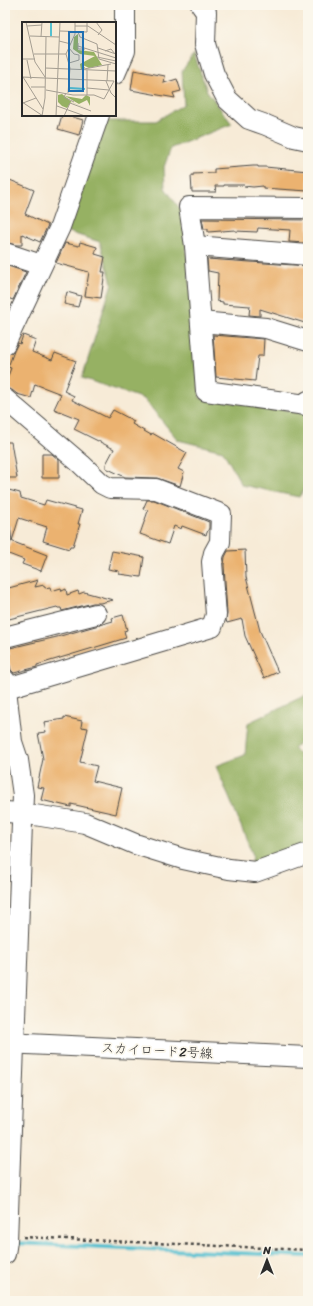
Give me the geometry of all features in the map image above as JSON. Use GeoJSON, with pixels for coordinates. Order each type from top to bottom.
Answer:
{"type":"FeatureCollection","features":[{"type":"Feature","properties":{"kind":"street"},"geometry":{"type":"LineString","coordinates":[[116,71],[124,51],[125,5]]}},
{"type":"Feature","properties":{"kind":"street"},"geometry":{"type":"LineString","coordinates":[[201,5],[206,12],[205,44],[214,74],[227,99],[249,119],[294,138],[308,140]]}},
{"type":"Feature","properties":{"kind":"street"},"geometry":{"type":"LineString","coordinates":[[5,344],[60,227],[99,116]]}},
{"type":"Feature","properties":{"kind":"street"},"geometry":{"type":"LineString","coordinates":[[308,208],[189,207],[195,246],[206,391],[306,405],[308,401]]}},
{"type":"Feature","properties":{"kind":"street"},"geometry":{"type":"LineString","coordinates":[[195,246],[308,255]]}},
{"type":"Feature","properties":{"kind":"street"},"geometry":{"type":"LineString","coordinates":[[5,253],[41,265]]}},
{"type":"Feature","properties":{"kind":"street"},"geometry":{"type":"LineString","coordinates":[[201,322],[266,328],[308,341]]}},
{"type":"Feature","properties":{"kind":"street"},"geometry":{"type":"LineString","coordinates":[[5,353],[5,360]]}},
{"type":"Feature","properties":{"kind":"street"},"geometry":{"type":"LineString","coordinates":[[5,399],[81,464],[102,484],[110,488],[156,489],[221,514],[220,542],[214,553],[212,562],[216,616],[212,627],[6,684],[12,742],[18,760],[23,795],[14,813],[7,1244]]}},
{"type":"Feature","properties":{"kind":"street"},"geometry":{"type":"LineString","coordinates":[[5,637],[96,614]]}},
{"type":"Feature","properties":{"kind":"street"},"geometry":{"type":"LineString","coordinates":[[14,813],[85,823],[136,844],[183,859],[228,869],[255,872],[308,853]]}},
{"type":"Feature","properties":{"kind":"street","name":"スカイロード2号線"},"geometry":{"type":"LineString","coordinates":[[10,1043],[308,1057]]}},
{"type":"Feature","properties":{"kind":"path"},"geometry":{"type":"LineString","coordinates":[[7,1244],[308,1250]]}},
{"type":"Feature","properties":{"kind":"green space"},"geometry":{"type":"Polygon","coordinates":[[[194,54],[207,91],[232,124],[171,148],[164,167],[165,188],[183,213],[200,398],[308,413],[308,484],[299,497],[242,485],[223,451],[178,440],[144,399],[82,378],[112,283],[100,242],[62,230],[98,121],[156,121],[184,104],[182,71],[194,54]]]}},
{"type":"Feature","properties":{"kind":"green space"},"geometry":{"type":"Polygon","coordinates":[[[308,694],[308,744],[300,743],[293,749],[308,760],[308,839],[306,848],[251,866],[253,855],[216,766],[245,755],[248,723],[308,694]]]}},
{"type":"Feature","properties":{"kind":"building"},"geometry":{"type":"Polygon","coordinates":[[[134,70],[165,76],[164,83],[177,79],[181,91],[173,93],[175,98],[131,90],[134,70]]]}},
{"type":"Feature","properties":{"kind":"building"},"geometry":{"type":"Polygon","coordinates":[[[62,116],[69,116],[83,120],[79,135],[58,129],[62,116]]]}},
{"type":"Feature","properties":{"kind":"building"},"geometry":{"type":"Polygon","coordinates":[[[253,166],[308,171],[308,191],[263,188],[263,186],[253,187],[244,185],[224,185],[215,186],[216,192],[192,192],[191,176],[193,176],[193,174],[214,173],[214,169],[253,166]]]}},
{"type":"Feature","properties":{"kind":"building"},"geometry":{"type":"Polygon","coordinates":[[[5,178],[34,190],[25,214],[48,225],[40,242],[22,234],[22,245],[5,242],[5,178]]]}},
{"type":"Feature","properties":{"kind":"building"},"geometry":{"type":"Polygon","coordinates":[[[202,219],[308,220],[308,243],[289,242],[290,230],[258,228],[257,232],[235,230],[208,232],[208,229],[204,229],[202,219]]]}},
{"type":"Feature","properties":{"kind":"building"},"geometry":{"type":"Polygon","coordinates":[[[80,242],[97,247],[95,254],[105,257],[102,272],[105,272],[101,298],[85,296],[89,272],[56,263],[65,243],[79,246],[80,242]]]}},
{"type":"Feature","properties":{"kind":"building"},"geometry":{"type":"Polygon","coordinates":[[[207,259],[308,266],[308,324],[260,309],[260,316],[249,315],[250,306],[223,304],[223,302],[217,301],[218,273],[208,271],[207,259]]]}},
{"type":"Feature","properties":{"kind":"building"},"geometry":{"type":"Polygon","coordinates":[[[5,265],[26,272],[13,300],[5,297],[5,265]]]}},
{"type":"Feature","properties":{"kind":"building"},"geometry":{"type":"Polygon","coordinates":[[[67,292],[81,296],[78,307],[64,304],[67,292]]]}},
{"type":"Feature","properties":{"kind":"building"},"geometry":{"type":"Polygon","coordinates":[[[23,335],[36,340],[32,352],[52,360],[55,353],[76,361],[64,391],[74,396],[72,400],[108,418],[113,410],[134,421],[132,424],[151,435],[152,433],[187,453],[178,469],[184,472],[180,486],[157,478],[125,477],[106,468],[106,464],[114,449],[74,429],[79,419],[54,409],[61,394],[35,384],[31,398],[17,394],[12,390],[5,388],[11,368],[8,367],[14,351],[18,343],[20,344],[23,335]]]}},
{"type":"Feature","properties":{"kind":"building"},"geometry":{"type":"Polygon","coordinates":[[[213,335],[264,339],[263,356],[258,356],[255,381],[216,377],[213,335]]]}},
{"type":"Feature","properties":{"kind":"building"},"geometry":{"type":"Polygon","coordinates":[[[5,442],[11,442],[17,478],[5,478],[5,442]]]}},
{"type":"Feature","properties":{"kind":"building"},"geometry":{"type":"Polygon","coordinates":[[[42,454],[52,454],[59,460],[59,478],[42,478],[42,454]]]}},
{"type":"Feature","properties":{"kind":"building"},"geometry":{"type":"Polygon","coordinates":[[[5,489],[20,493],[21,498],[44,505],[46,500],[82,510],[78,524],[80,524],[73,546],[70,546],[69,549],[43,541],[47,527],[19,518],[12,541],[10,526],[5,525],[5,512],[8,513],[5,489]]]}},
{"type":"Feature","properties":{"kind":"building"},"geometry":{"type":"Polygon","coordinates":[[[147,500],[154,500],[209,522],[209,528],[206,535],[182,526],[181,529],[174,526],[168,544],[140,534],[148,511],[143,509],[147,500]]]}},
{"type":"Feature","properties":{"kind":"building"},"geometry":{"type":"Polygon","coordinates":[[[11,541],[47,555],[41,571],[22,564],[24,560],[6,553],[11,541]]]}},
{"type":"Feature","properties":{"kind":"building"},"geometry":{"type":"Polygon","coordinates":[[[245,550],[246,577],[260,631],[278,672],[264,678],[245,636],[242,619],[227,623],[226,620],[225,557],[228,551],[245,550]]]}},
{"type":"Feature","properties":{"kind":"building"},"geometry":{"type":"Polygon","coordinates":[[[112,551],[144,557],[141,577],[119,574],[119,571],[108,569],[112,551]]]}},
{"type":"Feature","properties":{"kind":"building"},"geometry":{"type":"Polygon","coordinates":[[[38,580],[35,587],[44,585],[45,588],[50,587],[51,591],[61,588],[62,591],[66,589],[67,595],[78,591],[79,594],[84,592],[113,600],[93,603],[62,611],[61,608],[57,607],[5,620],[5,589],[38,580]]]}},
{"type":"Feature","properties":{"kind":"building"},"geometry":{"type":"Polygon","coordinates":[[[123,615],[127,630],[124,631],[126,638],[37,665],[37,667],[14,673],[11,670],[7,655],[10,655],[8,649],[10,648],[57,637],[113,621],[112,618],[123,615]]]}},
{"type":"Feature","properties":{"kind":"building"},"geometry":{"type":"Polygon","coordinates":[[[64,717],[82,721],[81,727],[88,728],[80,762],[97,766],[93,781],[122,788],[116,814],[71,804],[71,807],[41,800],[44,788],[37,787],[43,759],[38,733],[46,732],[44,722],[64,719],[64,717]]]}},
{"type":"Feature","properties":{"kind":"waterway"},"geometry":{"type":"LineString","coordinates":[[13,1243],[308,1256]]}}]}
